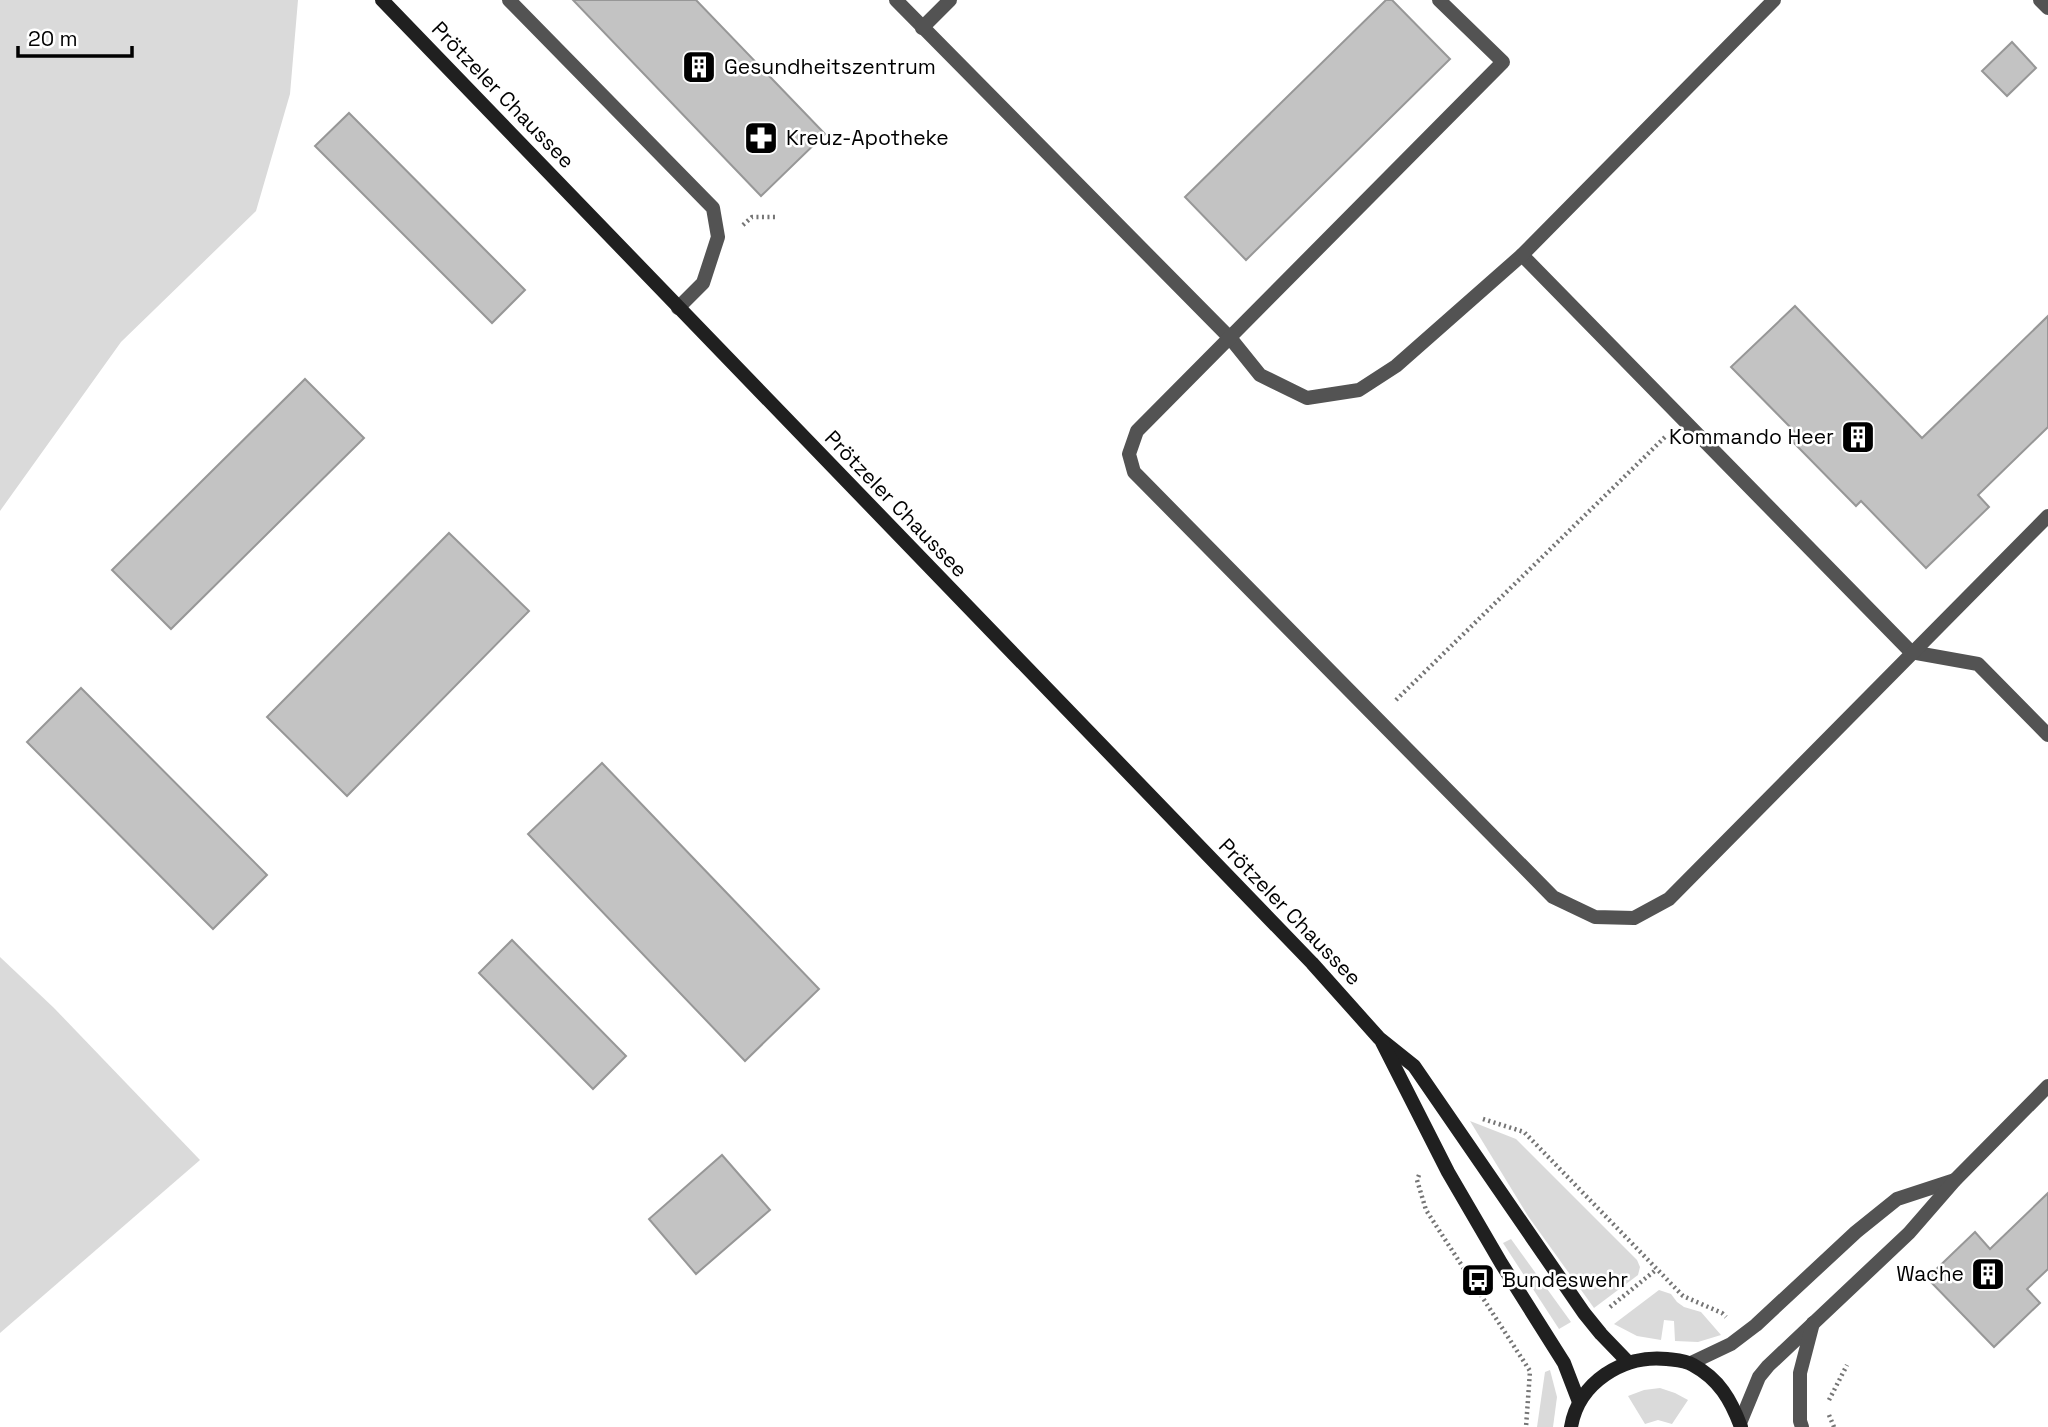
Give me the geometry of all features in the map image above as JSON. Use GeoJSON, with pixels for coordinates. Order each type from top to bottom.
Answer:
{"type":"FeatureCollection","features":[{"type":"Feature","properties":{"kind":"main road","name":"Prötzeler Chaussee"},"geometry":{"type":"LineString","coordinates":[[382,0],[1312,963],[1379,1038],[1414,1066],[1584,1313],[1628,1362]]}},
{"type":"Feature","properties":{"kind":"main road","name":"Prötzeler Chaussee"},"geometry":{"type":"LineString","coordinates":[[1379,1038],[1430,1138],[1501,1264],[1564,1363],[1579,1402]]}},
{"type":"Feature","properties":{"kind":"main road"},"geometry":{"type":"LineString","coordinates":[[1571,1427],[1579,1402],[1605,1373],[1628,1362],[1654,1357],[1691,1363],[1722,1388],[1734,1406],[1740,1425]]}},
{"type":"Feature","properties":{"kind":"lane"},"geometry":{"type":"LineString","coordinates":[[509,0],[713,208],[718,237],[703,283],[678,308]]}},
{"type":"Feature","properties":{"kind":"lane"},"geometry":{"type":"LineString","coordinates":[[895,0],[1231,339],[1261,375],[1307,398],[1359,390],[1396,366],[1522,255],[1774,0]]}},
{"type":"Feature","properties":{"kind":"lane"},"geometry":{"type":"LineString","coordinates":[[922,28],[950,0]]}},
{"type":"Feature","properties":{"kind":"lane"},"geometry":{"type":"LineString","coordinates":[[1439,0],[1503,62],[1137,431],[1129,454],[1134,472],[1553,897],[1595,917],[1634,918],[1669,899],[2048,516]]}},
{"type":"Feature","properties":{"kind":"lane"},"geometry":{"type":"LineString","coordinates":[[2040,0],[2048,8]]}},
{"type":"Feature","properties":{"kind":"lane"},"geometry":{"type":"LineString","coordinates":[[1522,255],[1911,652],[1978,664],[2048,735]]}},
{"type":"Feature","properties":{"kind":"lane"},"geometry":{"type":"LineString","coordinates":[[1740,1425],[1759,1377],[1909,1233],[1956,1179],[2048,1086]]}},
{"type":"Feature","properties":{"kind":"lane"},"geometry":{"type":"LineString","coordinates":[[1691,1363],[1742,1336],[1856,1232],[1897,1199],[1956,1179]]}},
{"type":"Feature","properties":{"kind":"lane"},"geometry":{"type":"LineString","coordinates":[[1802,1427],[1800,1373],[1813,1323]]}},
{"type":"Feature","properties":{"kind":"path"},"geometry":{"type":"LineString","coordinates":[[718,237],[733,233],[752,217],[778,217]]}},
{"type":"Feature","properties":{"kind":"path"},"geometry":{"type":"LineString","coordinates":[[1377,719],[1684,420]]}},
{"type":"Feature","properties":{"kind":"path"},"geometry":{"type":"LineString","coordinates":[[1473,1115],[1524,1132],[1683,1296],[1723,1312],[1742,1336]]}},
{"type":"Feature","properties":{"kind":"path"},"geometry":{"type":"LineString","coordinates":[[1430,1138],[1417,1180],[1426,1210],[1531,1371],[1526,1427]]}},
{"type":"Feature","properties":{"kind":"path"},"geometry":{"type":"LineString","coordinates":[[1825,1407],[1847,1364]]}},
{"type":"Feature","properties":{"kind":"shaded area"},"geometry":{"type":"Polygon","coordinates":[[[0,0],[298,0],[290,94],[256,211],[121,342],[0,511],[0,0]]]}},
{"type":"Feature","properties":{"kind":"shaded area"},"geometry":{"type":"Polygon","coordinates":[[[0,957],[54,1008],[200,1160],[0,1333],[0,957]]]}},
{"type":"Feature","properties":{"kind":"shaded area"},"geometry":{"type":"Polygon","coordinates":[[[1470,1121],[1516,1139],[1637,1260],[1640,1267],[1638,1275],[1594,1308],[1528,1216],[1470,1121]]]}},
{"type":"Feature","properties":{"kind":"shaded area"},"geometry":{"type":"Polygon","coordinates":[[[1511,1239],[1571,1322],[1559,1329],[1503,1243],[1511,1239]]]}},
{"type":"Feature","properties":{"kind":"shaded area"},"geometry":{"type":"Polygon","coordinates":[[[1659,1290],[1671,1294],[1684,1307],[1701,1312],[1721,1335],[1698,1342],[1675,1341],[1674,1321],[1664,1320],[1661,1340],[1637,1336],[1614,1324],[1659,1290]]]}},
{"type":"Feature","properties":{"kind":"shaded area"},"geometry":{"type":"Polygon","coordinates":[[[1550,1370],[1557,1397],[1553,1427],[1537,1427],[1545,1372],[1550,1370]]]}},
{"type":"Feature","properties":{"kind":"shaded area"},"geometry":{"type":"Polygon","coordinates":[[[1660,1388],[1688,1400],[1672,1424],[1658,1420],[1645,1424],[1628,1396],[1660,1388]]]}},
{"type":"Feature","properties":{"kind":"building","name":"Gesundheitszentrum"},"geometry":{"type":"Polygon","coordinates":[[[573,0],[696,0],[825,134],[761,196],[573,0]]]}},
{"type":"Feature","properties":{"kind":"building"},"geometry":{"type":"Polygon","coordinates":[[[1386,0],[1392,0],[1450,59],[1246,260],[1185,197],[1386,0]]]}},
{"type":"Feature","properties":{"kind":"building"},"geometry":{"type":"Polygon","coordinates":[[[2012,42],[2036,68],[2007,96],[1982,71],[2012,42]]]}},
{"type":"Feature","properties":{"kind":"building"},"geometry":{"type":"Polygon","coordinates":[[[349,113],[525,290],[492,323],[315,146],[349,113]]]}},
{"type":"Feature","properties":{"kind":"building","name":"Kommando Heer"},"geometry":{"type":"Polygon","coordinates":[[[1795,306],[1922,438],[2048,316],[2048,427],[1978,495],[1989,507],[1926,568],[1861,501],[1856,506],[1792,441],[1798,435],[1731,367],[1795,306]]]}},
{"type":"Feature","properties":{"kind":"building"},"geometry":{"type":"Polygon","coordinates":[[[305,379],[364,438],[171,629],[112,570],[305,379]]]}},
{"type":"Feature","properties":{"kind":"building"},"geometry":{"type":"Polygon","coordinates":[[[449,533],[529,611],[347,796],[267,717],[449,533]]]}},
{"type":"Feature","properties":{"kind":"building"},"geometry":{"type":"Polygon","coordinates":[[[81,688],[267,875],[213,929],[27,742],[81,688]]]}},
{"type":"Feature","properties":{"kind":"building"},"geometry":{"type":"Polygon","coordinates":[[[602,763],[819,989],[745,1061],[528,834],[602,763]]]}},
{"type":"Feature","properties":{"kind":"building"},"geometry":{"type":"Polygon","coordinates":[[[512,940],[626,1056],[593,1089],[479,973],[512,940]]]}},
{"type":"Feature","properties":{"kind":"building"},"geometry":{"type":"Polygon","coordinates":[[[722,1155],[770,1210],[696,1274],[649,1219],[722,1155]]]}},
{"type":"Feature","properties":{"kind":"building","name":"Wache"},"geometry":{"type":"Polygon","coordinates":[[[2048,1193],[2048,1269],[2027,1289],[2040,1303],[1994,1347],[1927,1278],[1975,1232],[1990,1249],[2048,1193]]]}},
{"type":"Feature","properties":{"kind":"place","name":"Gesundheitszentrum"},"geometry":{"type":"Point","coordinates":[699,67]}},
{"type":"Feature","properties":{"kind":"place","name":"Kreuz-Apotheke"},"geometry":{"type":"Point","coordinates":[761,138]}},
{"type":"Feature","properties":{"kind":"place","name":"Kommando Heer"},"geometry":{"type":"Point","coordinates":[1858,437]}},
{"type":"Feature","properties":{"kind":"place","name":"Wache"},"geometry":{"type":"Point","coordinates":[1988,1274]}},
{"type":"Feature","properties":{"kind":"place","name":"Bundeswehr"},"geometry":{"type":"Point","coordinates":[1478,1280]}}]}
